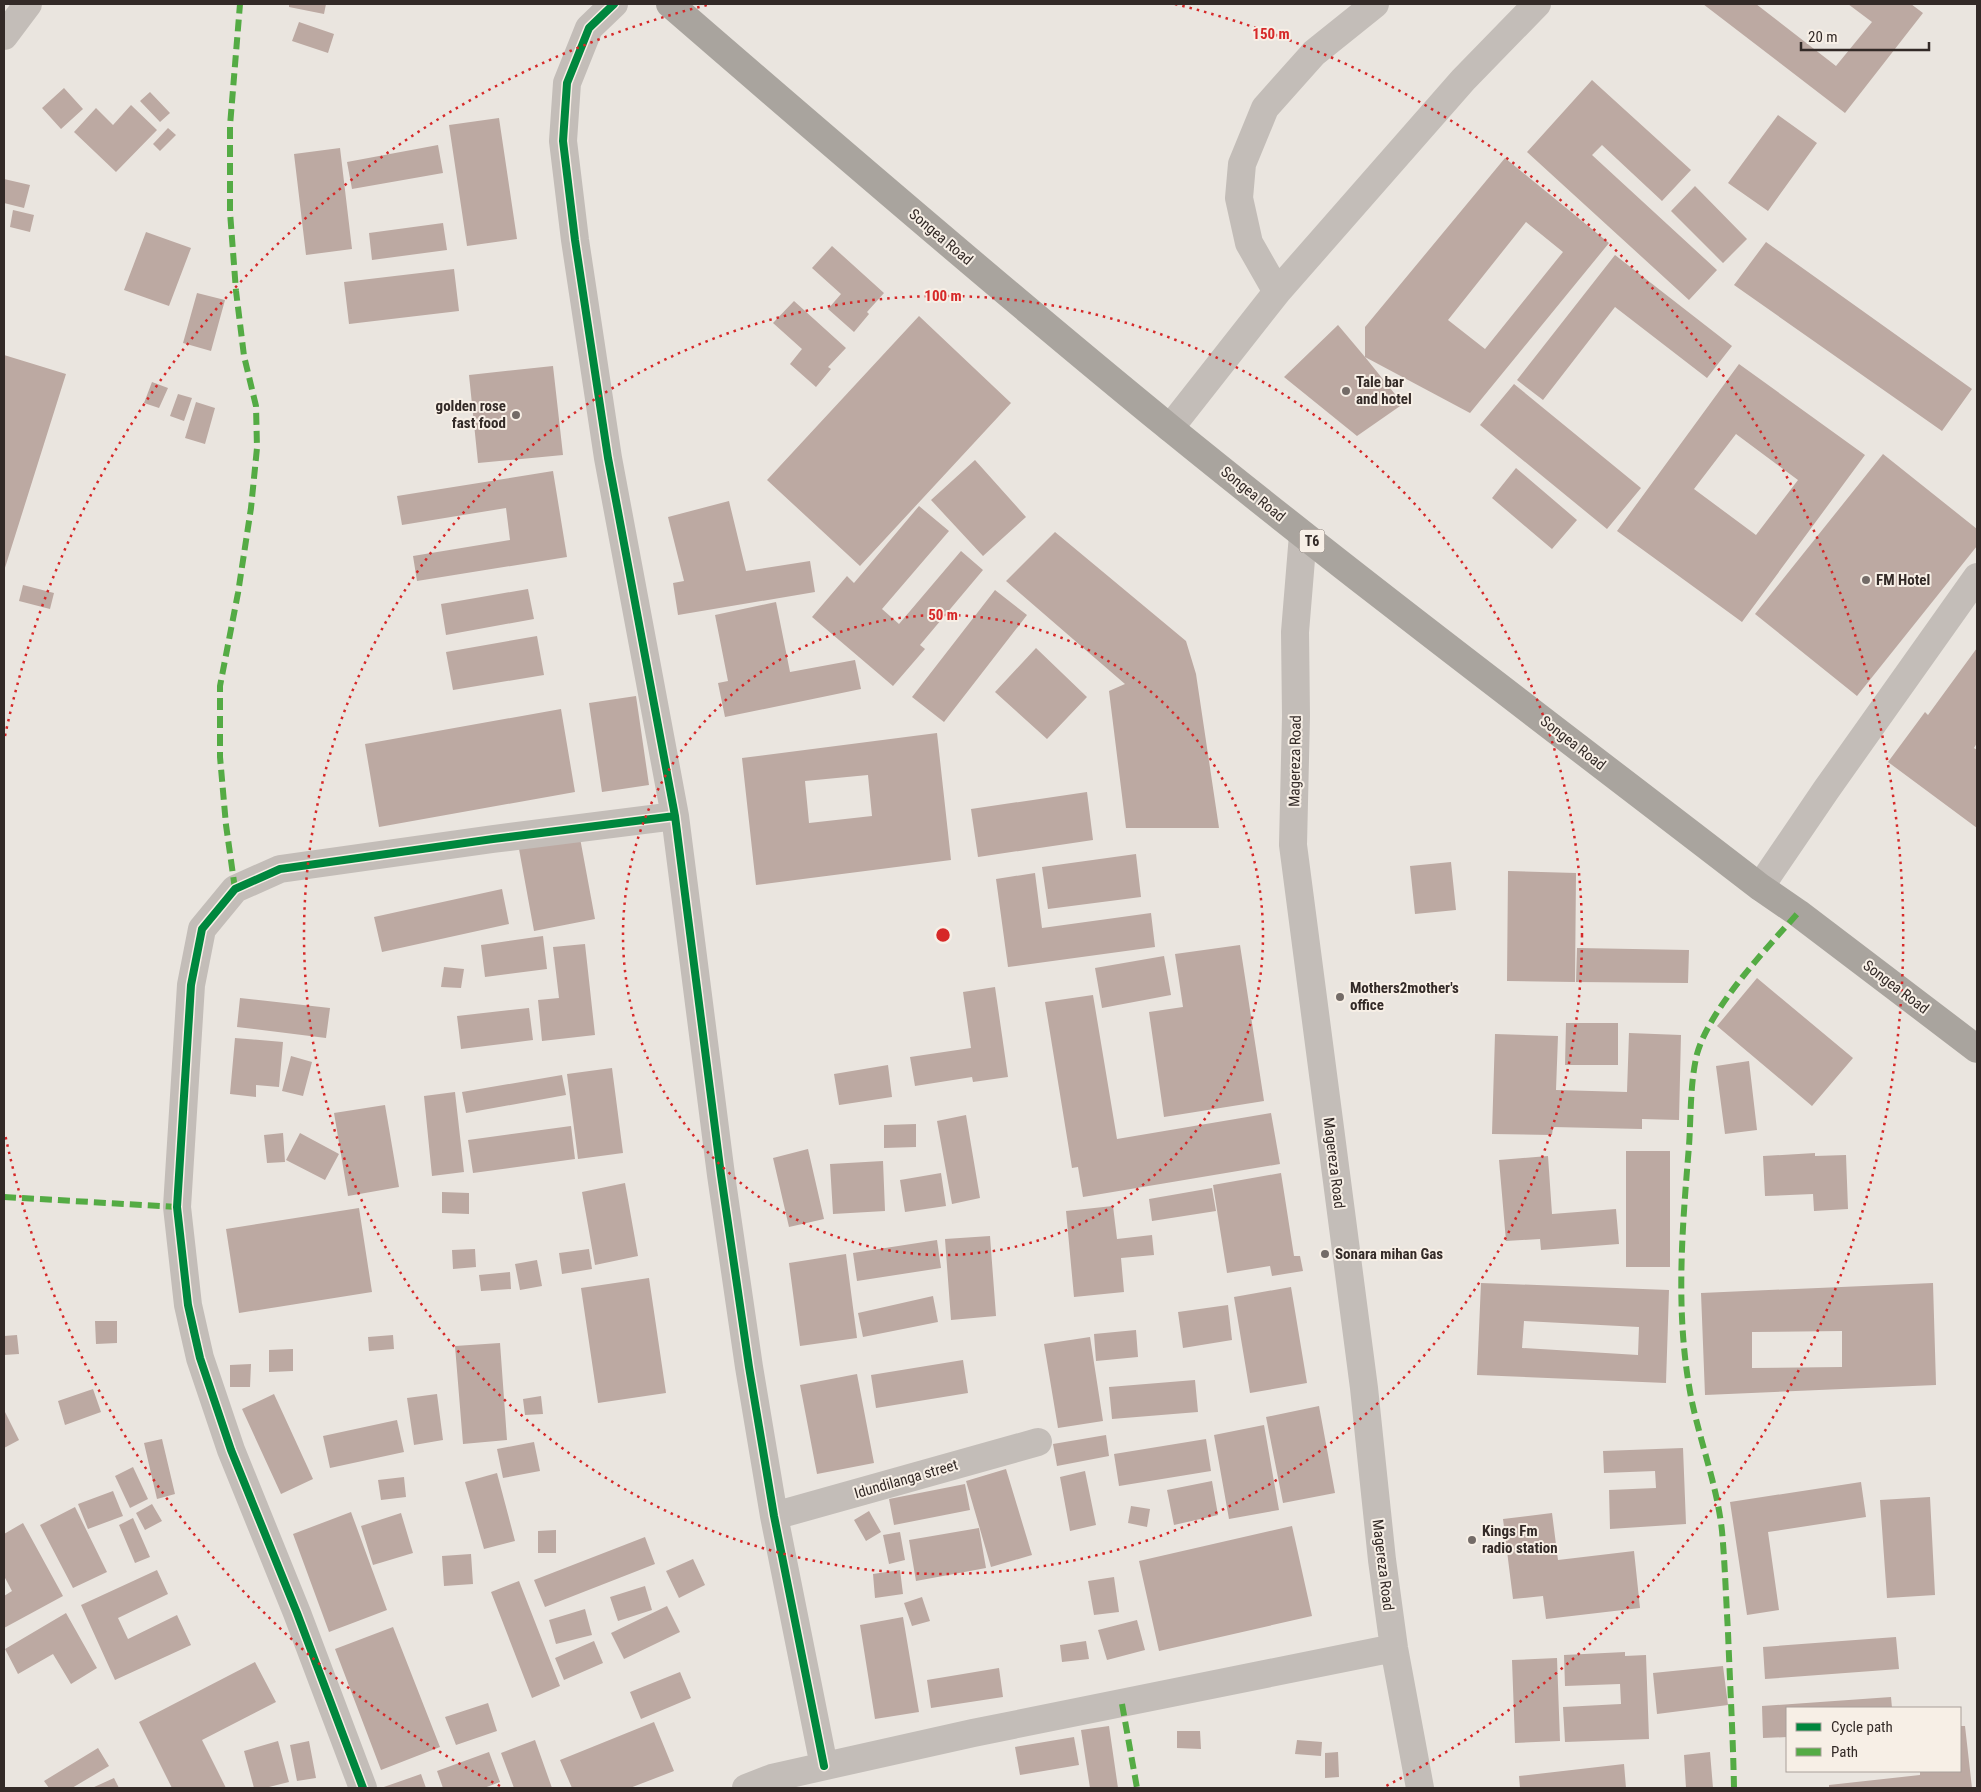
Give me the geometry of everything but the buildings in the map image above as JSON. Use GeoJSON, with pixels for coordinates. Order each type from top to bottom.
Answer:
{"type":"FeatureCollection","features":[{"type":"Feature","properties":{"kind":"highway","name":"Songea Road"},"geometry":{"type":"LineString","coordinates":[[670,4],[864,173],[1170,428],[1303,534],[1760,887],[1798,913],[1977,1049]]}},
{"type":"Feature","properties":{"kind":"street"},"geometry":{"type":"LineString","coordinates":[[4,36],[28,4]]}},
{"type":"Feature","properties":{"kind":"street"},"geometry":{"type":"LineString","coordinates":[[614,4],[589,28],[567,83],[563,141],[575,240],[608,458],[675,816],[721,1175],[749,1367],[774,1516],[824,1766]]}},
{"type":"Feature","properties":{"kind":"street"},"geometry":{"type":"LineString","coordinates":[[1277,292],[1249,243],[1239,198],[1242,164],[1265,108],[1314,53],[1375,4]]}},
{"type":"Feature","properties":{"kind":"street"},"geometry":{"type":"LineString","coordinates":[[1170,428],[1277,292],[1463,80],[1537,4]]}},
{"type":"Feature","properties":{"kind":"street","name":"Magereza Road"},"geometry":{"type":"LineString","coordinates":[[1303,534],[1295,632],[1296,716],[1293,845],[1364,1388],[1382,1560],[1394,1648],[1420,1788]]}},
{"type":"Feature","properties":{"kind":"street"},"geometry":{"type":"LineString","coordinates":[[1760,887],[1977,577]]}},
{"type":"Feature","properties":{"kind":"street"},"geometry":{"type":"LineString","coordinates":[[363,1788],[297,1613],[231,1450],[200,1358],[188,1305],[177,1207],[191,985],[202,929],[236,889],[280,869],[675,816]]}},
{"type":"Feature","properties":{"kind":"street","name":"Idundilanga street"},"geometry":{"type":"LineString","coordinates":[[774,1516],[1038,1442]]}},
{"type":"Feature","properties":{"kind":"street"},"geometry":{"type":"LineString","coordinates":[[746,1788],[772,1783],[824,1766],[973,1733],[1394,1648]]}},
{"type":"Feature","properties":{"kind":"marked path"},"geometry":{"type":"LineString","coordinates":[[235,889],[226,825],[220,757],[220,686],[238,593],[251,508],[257,448],[256,406],[244,356],[236,291],[230,212],[230,126],[240,4]]}},
{"type":"Feature","properties":{"kind":"marked path"},"geometry":{"type":"LineString","coordinates":[[1734,1788],[1722,1531],[1720,1514],[1691,1397],[1686,1366],[1681,1303],[1682,1241],[1692,1088],[1697,1054],[1714,1018],[1740,980],[1798,913]]}},
{"type":"Feature","properties":{"kind":"marked path"},"geometry":{"type":"LineString","coordinates":[[4,1197],[177,1207]]}},
{"type":"Feature","properties":{"kind":"marked path"},"geometry":{"type":"LineString","coordinates":[[1122,1704],[1137,1788]]}},
{"type":"Feature","properties":{"kind":"cycle path"},"geometry":{"type":"LineString","coordinates":[[614,4],[589,28],[567,83],[563,141],[575,240],[608,458],[675,816],[721,1175],[749,1367],[774,1516],[824,1766]]}},
{"type":"Feature","properties":{"kind":"cycle path"},"geometry":{"type":"LineString","coordinates":[[363,1788],[297,1613],[231,1450],[200,1358],[188,1305],[177,1207],[191,985],[202,929],[235,889],[280,869],[675,816]]}},
{"type":"Feature","properties":{"kind":"place","name":"Tale bar and hotel"},"geometry":{"type":"Point","coordinates":[1346,391]}},
{"type":"Feature","properties":{"kind":"place","name":"golden rose fast food"},"geometry":{"type":"Point","coordinates":[516,415]}},
{"type":"Feature","properties":{"kind":"place","name":"FM Hotel"},"geometry":{"type":"Point","coordinates":[1866,580]}},
{"type":"Feature","properties":{"kind":"place","name":"Mothers2mother's office"},"geometry":{"type":"Point","coordinates":[1340,997]}},
{"type":"Feature","properties":{"kind":"place","name":"Sonara mihan Gas"},"geometry":{"type":"Point","coordinates":[1325,1254]}},
{"type":"Feature","properties":{"kind":"place","name":"Kings Fm radio station"},"geometry":{"type":"Point","coordinates":[1472,1540]}}]}
